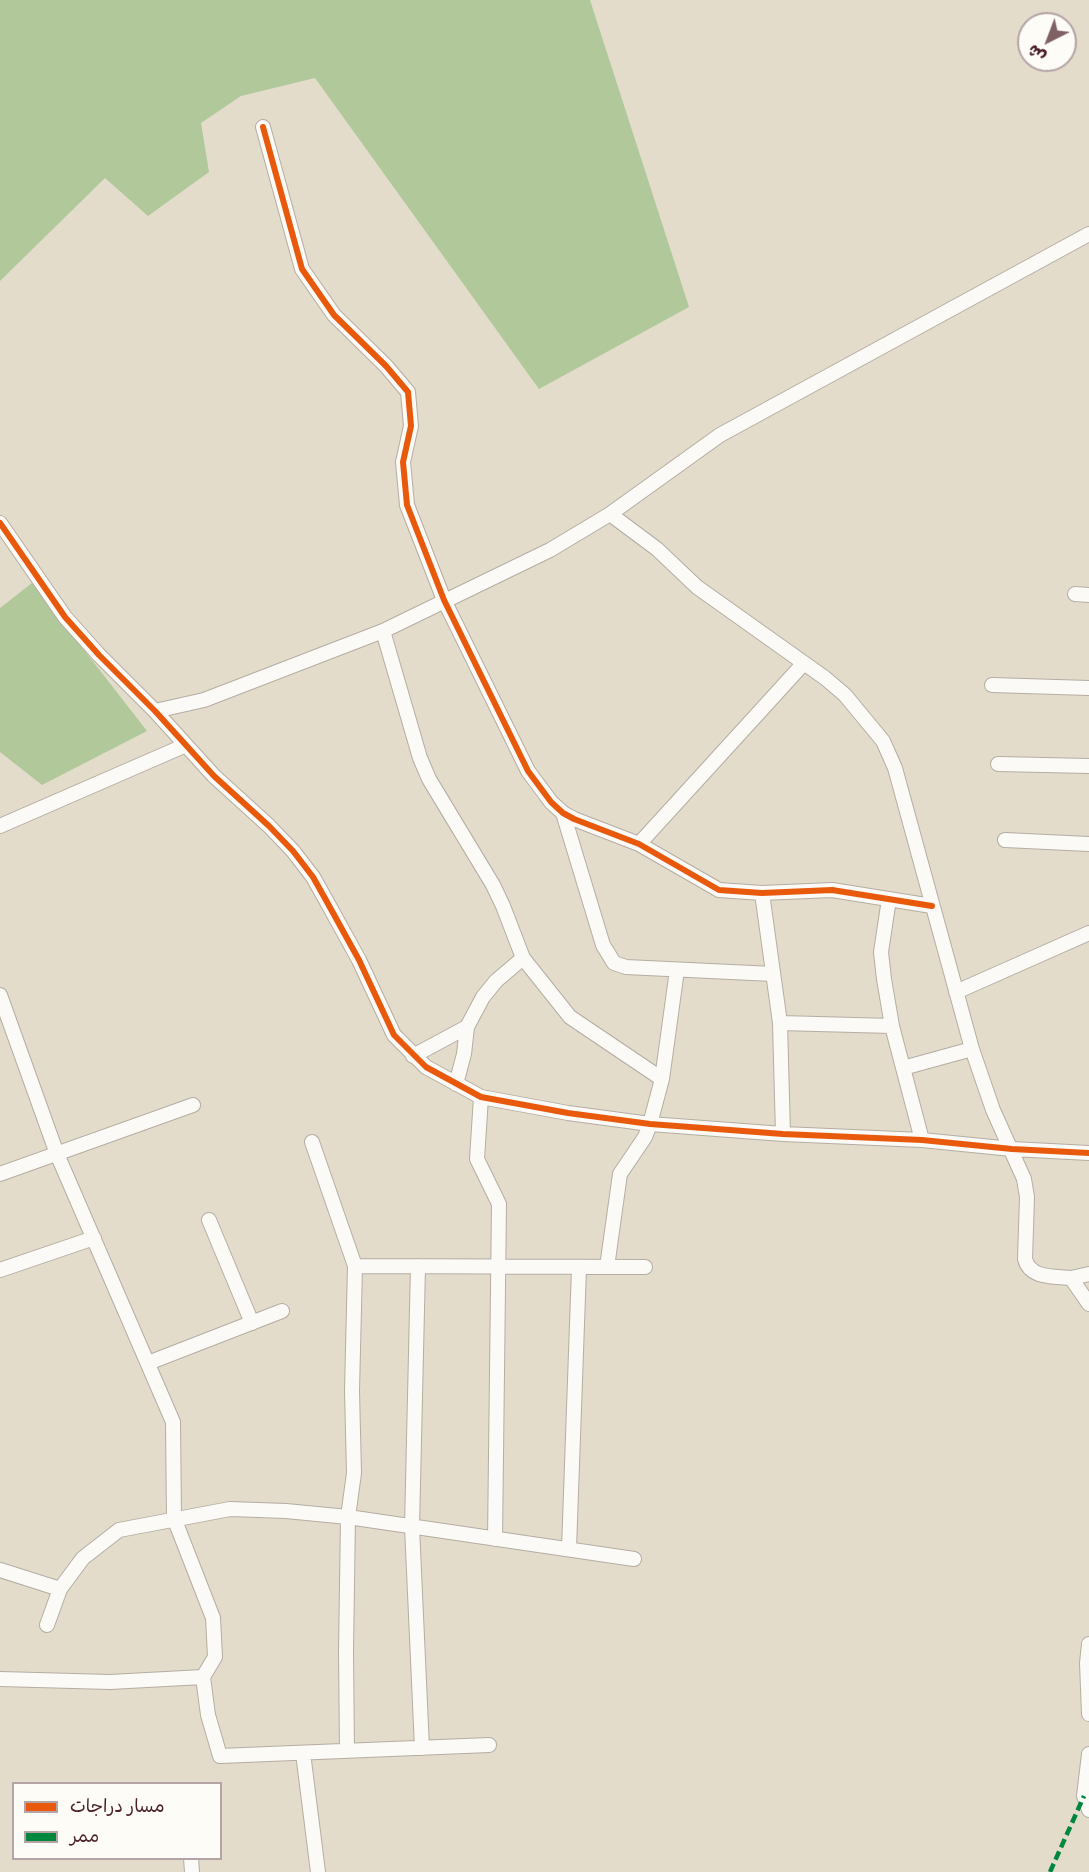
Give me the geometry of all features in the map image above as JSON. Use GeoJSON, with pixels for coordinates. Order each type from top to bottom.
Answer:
{"type":"FeatureCollection","features":[{"type":"Feature","properties":{"kind":"street"},"geometry":{"type":"LineString","coordinates":[[263,127],[302,269],[334,315],[386,366],[408,392],[411,426],[404,462],[407,506],[444,600],[528,771],[540,789],[563,813],[639,844],[719,890],[762,894],[832,890],[932,906]]}},
{"type":"Feature","properties":{"kind":"street"},"geometry":{"type":"LineString","coordinates":[[155,711],[204,700],[383,631],[550,550],[610,514],[720,435],[1089,234]]}},
{"type":"Feature","properties":{"kind":"street"},"geometry":{"type":"LineString","coordinates":[[610,514],[657,549],[697,587],[845,695],[883,741],[895,768],[972,1049],[993,1110],[1024,1179],[1027,1197],[1025,1260],[1027,1266],[1035,1274],[1071,1278],[1089,1274]]}},
{"type":"Feature","properties":{"kind":"street"},"geometry":{"type":"LineString","coordinates":[[0,523],[65,617],[214,776],[293,851],[313,877],[359,960],[394,1035],[426,1067],[481,1096],[567,1113],[651,1124],[783,1134],[922,1140],[1012,1149],[1089,1153]]}},
{"type":"Feature","properties":{"kind":"street"},"geometry":{"type":"LineString","coordinates":[[383,631],[420,758],[429,779],[493,885],[523,958],[570,1017],[662,1079]]}},
{"type":"Feature","properties":{"kind":"street"},"geometry":{"type":"LineString","coordinates":[[639,844],[804,663]]}},
{"type":"Feature","properties":{"kind":"street"},"geometry":{"type":"LineString","coordinates":[[992,686],[1089,688]]}},
{"type":"Feature","properties":{"kind":"street"},"geometry":{"type":"LineString","coordinates":[[0,826],[186,745]]}},
{"type":"Feature","properties":{"kind":"street"},"geometry":{"type":"LineString","coordinates":[[998,764],[1089,766]]}},
{"type":"Feature","properties":{"kind":"street"},"geometry":{"type":"LineString","coordinates":[[563,813],[603,945],[609,957],[619,966],[773,974]]}},
{"type":"Feature","properties":{"kind":"street"},"geometry":{"type":"LineString","coordinates":[[1005,840],[1089,844]]}},
{"type":"Feature","properties":{"kind":"street"},"geometry":{"type":"LineString","coordinates":[[762,894],[780,1023],[783,1134]]}},
{"type":"Feature","properties":{"kind":"street"},"geometry":{"type":"LineString","coordinates":[[889,899],[881,952],[892,1026],[922,1140]]}},
{"type":"Feature","properties":{"kind":"street"},"geometry":{"type":"LineString","coordinates":[[956,992],[1089,933]]}},
{"type":"Feature","properties":{"kind":"street"},"geometry":{"type":"LineString","coordinates":[[456,1084],[464,1054],[467,1027],[483,997],[496,981],[523,958]]}},
{"type":"Feature","properties":{"kind":"street"},"geometry":{"type":"LineString","coordinates":[[607,1267],[620,1174],[651,1124],[662,1079],[678,970]]}},
{"type":"Feature","properties":{"kind":"street"},"geometry":{"type":"LineString","coordinates":[[0,995],[57,1154],[173,1422],[174,1518],[213,1618],[215,1657],[203,1677],[208,1715],[220,1756],[489,1745]]}},
{"type":"Feature","properties":{"kind":"street"},"geometry":{"type":"LineString","coordinates":[[780,1023],[892,1026]]}},
{"type":"Feature","properties":{"kind":"street"},"geometry":{"type":"LineString","coordinates":[[413,1056],[467,1027]]}},
{"type":"Feature","properties":{"kind":"street"},"geometry":{"type":"LineString","coordinates":[[0,1041],[14,1035]]}},
{"type":"Feature","properties":{"kind":"street"},"geometry":{"type":"LineString","coordinates":[[903,1068],[972,1049]]}},
{"type":"Feature","properties":{"kind":"street"},"geometry":{"type":"LineString","coordinates":[[481,1096],[477,1159],[499,1204],[495,1539]]}},
{"type":"Feature","properties":{"kind":"street"},"geometry":{"type":"LineString","coordinates":[[0,1174],[193,1105]]}},
{"type":"Feature","properties":{"kind":"street"},"geometry":{"type":"LineString","coordinates":[[312,1142],[355,1266],[352,1391],[354,1473],[348,1517],[345,1652],[347,1751]]}},
{"type":"Feature","properties":{"kind":"street"},"geometry":{"type":"LineString","coordinates":[[209,1220],[252,1323]]}},
{"type":"Feature","properties":{"kind":"street"},"geometry":{"type":"LineString","coordinates":[[0,1270],[94,1238]]}},
{"type":"Feature","properties":{"kind":"street"},"geometry":{"type":"LineString","coordinates":[[355,1266],[645,1267]]}},
{"type":"Feature","properties":{"kind":"street"},"geometry":{"type":"LineString","coordinates":[[418,1266],[412,1527],[422,1748]]}},
{"type":"Feature","properties":{"kind":"street"},"geometry":{"type":"LineString","coordinates":[[569,1549],[579,1268]]}},
{"type":"Feature","properties":{"kind":"street"},"geometry":{"type":"LineString","coordinates":[[1071,1278],[1089,1304]]}},
{"type":"Feature","properties":{"kind":"street"},"geometry":{"type":"LineString","coordinates":[[148,1363],[282,1311]]}},
{"type":"Feature","properties":{"kind":"street"},"geometry":{"type":"LineString","coordinates":[[47,1625],[60,1589],[83,1558],[119,1530],[230,1509],[348,1517],[634,1559]]}},
{"type":"Feature","properties":{"kind":"street"},"geometry":{"type":"LineString","coordinates":[[0,1569],[60,1589]]}},
{"type":"Feature","properties":{"kind":"street"},"geometry":{"type":"LineString","coordinates":[[1089,1644],[1087,1663],[1089,1714]]}},
{"type":"Feature","properties":{"kind":"street"},"geometry":{"type":"LineString","coordinates":[[0,1679],[110,1682],[203,1677]]}},
{"type":"Feature","properties":{"kind":"street"},"geometry":{"type":"LineString","coordinates":[[303,1753],[318,1872]]}},
{"type":"Feature","properties":{"kind":"street"},"geometry":{"type":"LineString","coordinates":[[1089,1754],[1084,1796],[1089,1810]]}},
{"type":"Feature","properties":{"kind":"green space"},"geometry":{"type":"Polygon","coordinates":[[[0,0],[590,0],[689,307],[539,389],[315,78],[241,96],[201,123],[209,172],[148,216],[105,178],[0,281],[0,0]]]}},
{"type":"Feature","properties":{"kind":"green space"},"geometry":{"type":"Polygon","coordinates":[[[32,583],[147,731],[42,785],[0,752],[0,608],[32,583]]]}},
{"type":"Feature","properties":{"kind":"marked path"},"geometry":{"type":"LineString","coordinates":[[1050,1872],[1084,1796]]}},
{"type":"Feature","properties":{"kind":"cycle path"},"geometry":{"type":"LineString","coordinates":[[263,127],[302,269],[334,315],[386,366],[408,392],[411,426],[403,462],[407,505],[444,600],[528,771],[551,802],[574,819],[639,844],[719,890],[762,893],[832,890],[932,906]]}},
{"type":"Feature","properties":{"kind":"cycle path"},"geometry":{"type":"LineString","coordinates":[[0,523],[65,617],[214,776],[293,851],[313,877],[359,960],[394,1035],[426,1067],[481,1097],[568,1113],[650,1124],[783,1134],[922,1140],[1012,1149],[1089,1153]]}}]}
